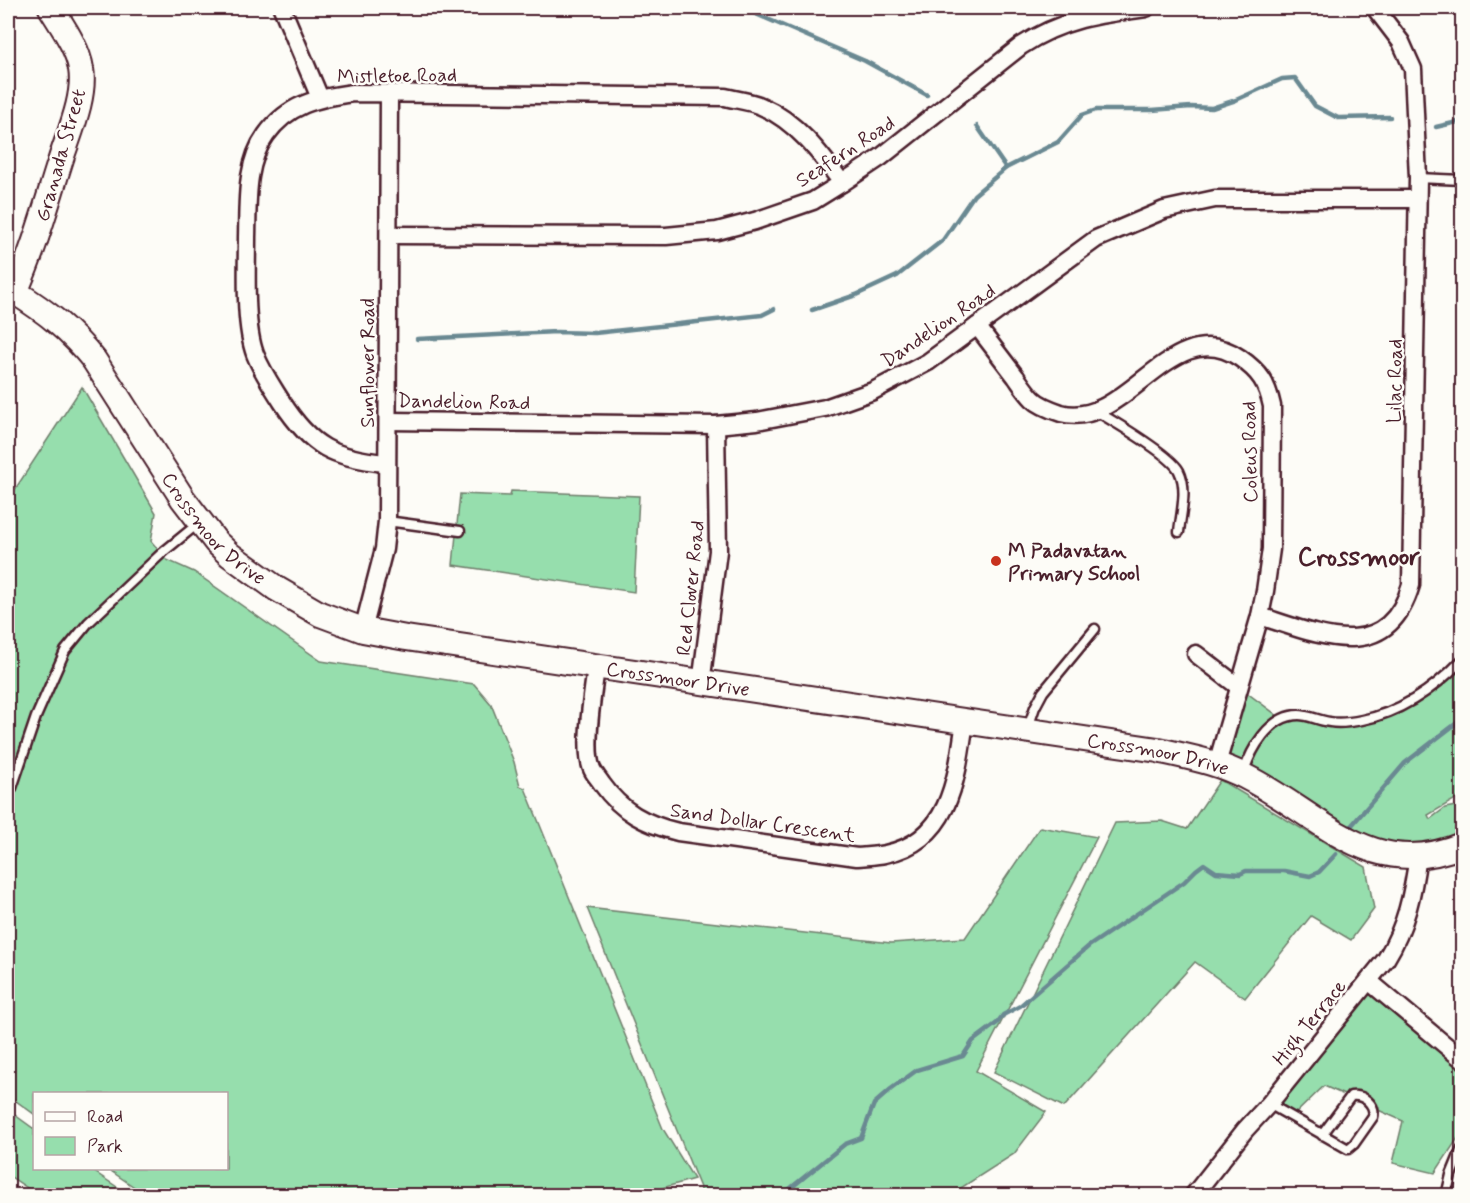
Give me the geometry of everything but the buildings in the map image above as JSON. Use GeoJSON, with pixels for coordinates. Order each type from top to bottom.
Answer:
{"type":"FeatureCollection","features":[{"type":"Feature","properties":{"kind":"street","name":"Granada Street"},"geometry":{"type":"LineString","coordinates":[[11,298],[27,265],[76,113],[81,87],[81,69],[74,50],[51,8]]}},
{"type":"Feature","properties":{"kind":"street"},"geometry":{"type":"LineString","coordinates":[[282,8],[320,98]]}},
{"type":"Feature","properties":{"kind":"street","name":"Seafern Road"},"geometry":{"type":"LineString","coordinates":[[389,235],[676,235],[717,231],[755,221],[813,201],[842,183],[881,157],[1021,46],[1042,32],[1066,22],[1096,15],[1146,8]]}},
{"type":"Feature","properties":{"kind":"street","name":"Lilac Road"},"geometry":{"type":"LineString","coordinates":[[1260,616],[1312,633],[1351,640],[1373,634],[1392,621],[1407,599],[1411,585],[1418,178],[1413,69],[1401,42],[1375,8]]}},
{"type":"Feature","properties":{"kind":"street","name":"Mistletoe Road"},"geometry":{"type":"LineString","coordinates":[[386,463],[345,456],[310,439],[296,424],[262,370],[255,352],[249,298],[248,196],[250,173],[256,152],[266,135],[280,119],[299,106],[320,98],[352,93],[725,97],[762,106],[795,128],[823,157],[842,183]]}},
{"type":"Feature","properties":{"kind":"street","name":"Sunflower Road"},"geometry":{"type":"LineString","coordinates":[[363,630],[384,549],[387,521],[389,94]]}},
{"type":"Feature","properties":{"kind":"street","name":"Dandelion Road"},"geometry":{"type":"LineString","coordinates":[[388,421],[716,425],[790,416],[825,408],[873,391],[928,362],[1096,239],[1164,210],[1215,199],[1417,199]]}},
{"type":"Feature","properties":{"kind":"street","name":"Crossmoor Drive"},"geometry":{"type":"LineString","coordinates":[[11,298],[58,321],[79,342],[94,360],[183,499],[216,542],[277,589],[320,615],[363,630],[406,638],[701,684],[1158,750],[1216,764],[1243,775],[1345,839],[1365,848],[1391,855],[1418,855],[1435,854],[1462,846]]}},
{"type":"Feature","properties":{"kind":"street","name":"Coleus Road"},"geometry":{"type":"LineString","coordinates":[[977,326],[1034,400],[1063,413],[1079,414],[1096,411],[1180,354],[1200,348],[1214,348],[1236,355],[1258,373],[1267,386],[1272,406],[1271,549],[1260,616],[1216,764]]}},
{"type":"Feature","properties":{"kind":"street","name":"Red Clover Road"},"geometry":{"type":"LineString","coordinates":[[701,684],[718,551],[716,425]]}},
{"type":"Feature","properties":{"kind":"street"},"geometry":{"type":"LineString","coordinates":[[1196,654],[1239,687]]}},
{"type":"Feature","properties":{"kind":"street","name":"Sand Dollar Crescent"},"geometry":{"type":"LineString","coordinates":[[596,668],[589,733],[591,769],[607,791],[627,812],[657,827],[689,834],[856,857],[885,854],[913,844],[943,814],[951,796],[965,721]]}},
{"type":"Feature","properties":{"kind":"street","name":"High Terrace"},"geometry":{"type":"LineString","coordinates":[[1193,1196],[1245,1130],[1370,982],[1396,942],[1405,921],[1414,889],[1418,855]]}},
{"type":"Feature","properties":{"kind":"street"},"geometry":{"type":"LineString","coordinates":[[1370,982],[1462,1059]]}},
{"type":"Feature","properties":{"kind":"lane"},"geometry":{"type":"LineString","coordinates":[[1418,178],[1462,180]]}},
{"type":"Feature","properties":{"kind":"lane"},"geometry":{"type":"LineString","coordinates":[[1096,411],[1170,460],[1180,472],[1184,492],[1179,532]]}},
{"type":"Feature","properties":{"kind":"lane"},"geometry":{"type":"LineString","coordinates":[[387,521],[460,531]]}},
{"type":"Feature","properties":{"kind":"lane"},"geometry":{"type":"LineString","coordinates":[[12,788],[51,678],[65,651],[88,622],[162,553],[200,522]]}},
{"type":"Feature","properties":{"kind":"lane"},"geometry":{"type":"LineString","coordinates":[[1026,731],[1043,692],[1095,629]]}},
{"type":"Feature","properties":{"kind":"lane"},"geometry":{"type":"LineString","coordinates":[[1243,775],[1253,747],[1282,719],[1292,715],[1301,715],[1331,722],[1345,722],[1380,715],[1403,706],[1428,690],[1445,678],[1462,660]]}},
{"type":"Feature","properties":{"kind":"lane"},"geometry":{"type":"LineString","coordinates":[[1269,1104],[1322,1135],[1345,1148],[1350,1148],[1371,1120],[1374,1110],[1364,1098],[1351,1096],[1322,1135]]}},
{"type":"Feature","properties":{"kind":"lane"},"geometry":{"type":"LineString","coordinates":[[1446,1196],[1451,1175],[1462,1148]]}},
{"type":"Feature","properties":{"kind":"green space"},"geometry":{"type":"Polygon","coordinates":[[[82,387],[156,513],[151,541],[167,560],[194,572],[321,661],[474,684],[491,704],[514,762],[520,786],[525,788],[663,1129],[694,1179],[634,1196],[146,1195],[109,1170],[228,1170],[228,1092],[33,1092],[33,1113],[8,1095],[8,500],[82,387]]]}},
{"type":"Feature","properties":{"kind":"green space"},"geometry":{"type":"Polygon","coordinates":[[[511,491],[639,496],[634,592],[453,565],[460,494],[510,496],[511,491]]]}},
{"type":"Feature","properties":{"kind":"green space"},"geometry":{"type":"Polygon","coordinates":[[[1459,664],[1462,666],[1462,801],[1457,798],[1428,815],[1430,819],[1445,808],[1462,805],[1462,839],[1378,855],[1217,764],[1239,687],[1282,719],[1292,715],[1331,722],[1361,720],[1403,706],[1459,664]]]}},
{"type":"Feature","properties":{"kind":"green space"},"geometry":{"type":"Polygon","coordinates":[[[1220,780],[1366,867],[1374,909],[1351,940],[1311,916],[1245,998],[1195,962],[1064,1107],[994,1072],[1115,823],[1162,821],[1187,829],[1220,780]]]}},
{"type":"Feature","properties":{"kind":"green space"},"geometry":{"type":"Polygon","coordinates":[[[1040,827],[1097,837],[976,1071],[1046,1112],[1014,1154],[950,1195],[703,1195],[587,908],[891,943],[965,938],[1040,827]]]}},
{"type":"Feature","properties":{"kind":"green space"},"geometry":{"type":"Polygon","coordinates":[[[1370,982],[1462,1059],[1462,1132],[1435,1173],[1393,1163],[1403,1121],[1324,1086],[1292,1117],[1269,1104],[1370,982]]]}},
{"type":"Feature","properties":{"kind":"green space"},"geometry":{"type":"Polygon","coordinates":[[[8,1110],[33,1128],[33,1170],[92,1170],[129,1195],[38,1195],[8,1175],[8,1110]]]}},
{"type":"Feature","properties":{"kind":"waterway"},"geometry":{"type":"LineString","coordinates":[[742,8],[865,61],[927,95]]}},
{"type":"Feature","properties":{"kind":"waterway"},"geometry":{"type":"LineString","coordinates":[[812,310],[856,295],[897,276],[943,240],[974,195],[1006,168],[1058,142],[1082,115],[1096,110],[1212,108],[1282,79],[1295,78],[1315,106],[1338,118],[1390,117]]}},
{"type":"Feature","properties":{"kind":"waterway"},"geometry":{"type":"LineString","coordinates":[[1436,127],[1462,121]]}},
{"type":"Feature","properties":{"kind":"waterway"},"geometry":{"type":"LineString","coordinates":[[977,126],[1006,168]]}},
{"type":"Feature","properties":{"kind":"waterway"},"geometry":{"type":"LineString","coordinates":[[417,339],[556,332],[595,333],[762,315],[774,309]]}},
{"type":"Feature","properties":{"kind":"waterway"},"geometry":{"type":"LineString","coordinates":[[1352,825],[1405,763],[1462,719]]}},
{"type":"Feature","properties":{"kind":"waterway"},"geometry":{"type":"LineString","coordinates":[[781,1196],[845,1144],[861,1138],[874,1104],[891,1089],[917,1070],[963,1056],[973,1041],[997,1023],[1003,1015],[1020,1006],[1089,946],[1184,882],[1204,864],[1216,872],[1240,874],[1246,871],[1284,871],[1310,876],[1319,872],[1336,854]]}},
{"type":"Feature","properties":{"kind":"waterway"},"geometry":{"type":"LineString","coordinates":[[8,1189],[17,1196]]}},
{"type":"Feature","properties":{"kind":"place","name":"M Padavatan Primary School"},"geometry":{"type":"Point","coordinates":[996,561]}},
{"type":"Feature","properties":{"kind":"district","name":"Crossmoor"},"geometry":{"type":"Point","coordinates":[1359,556]}}]}
